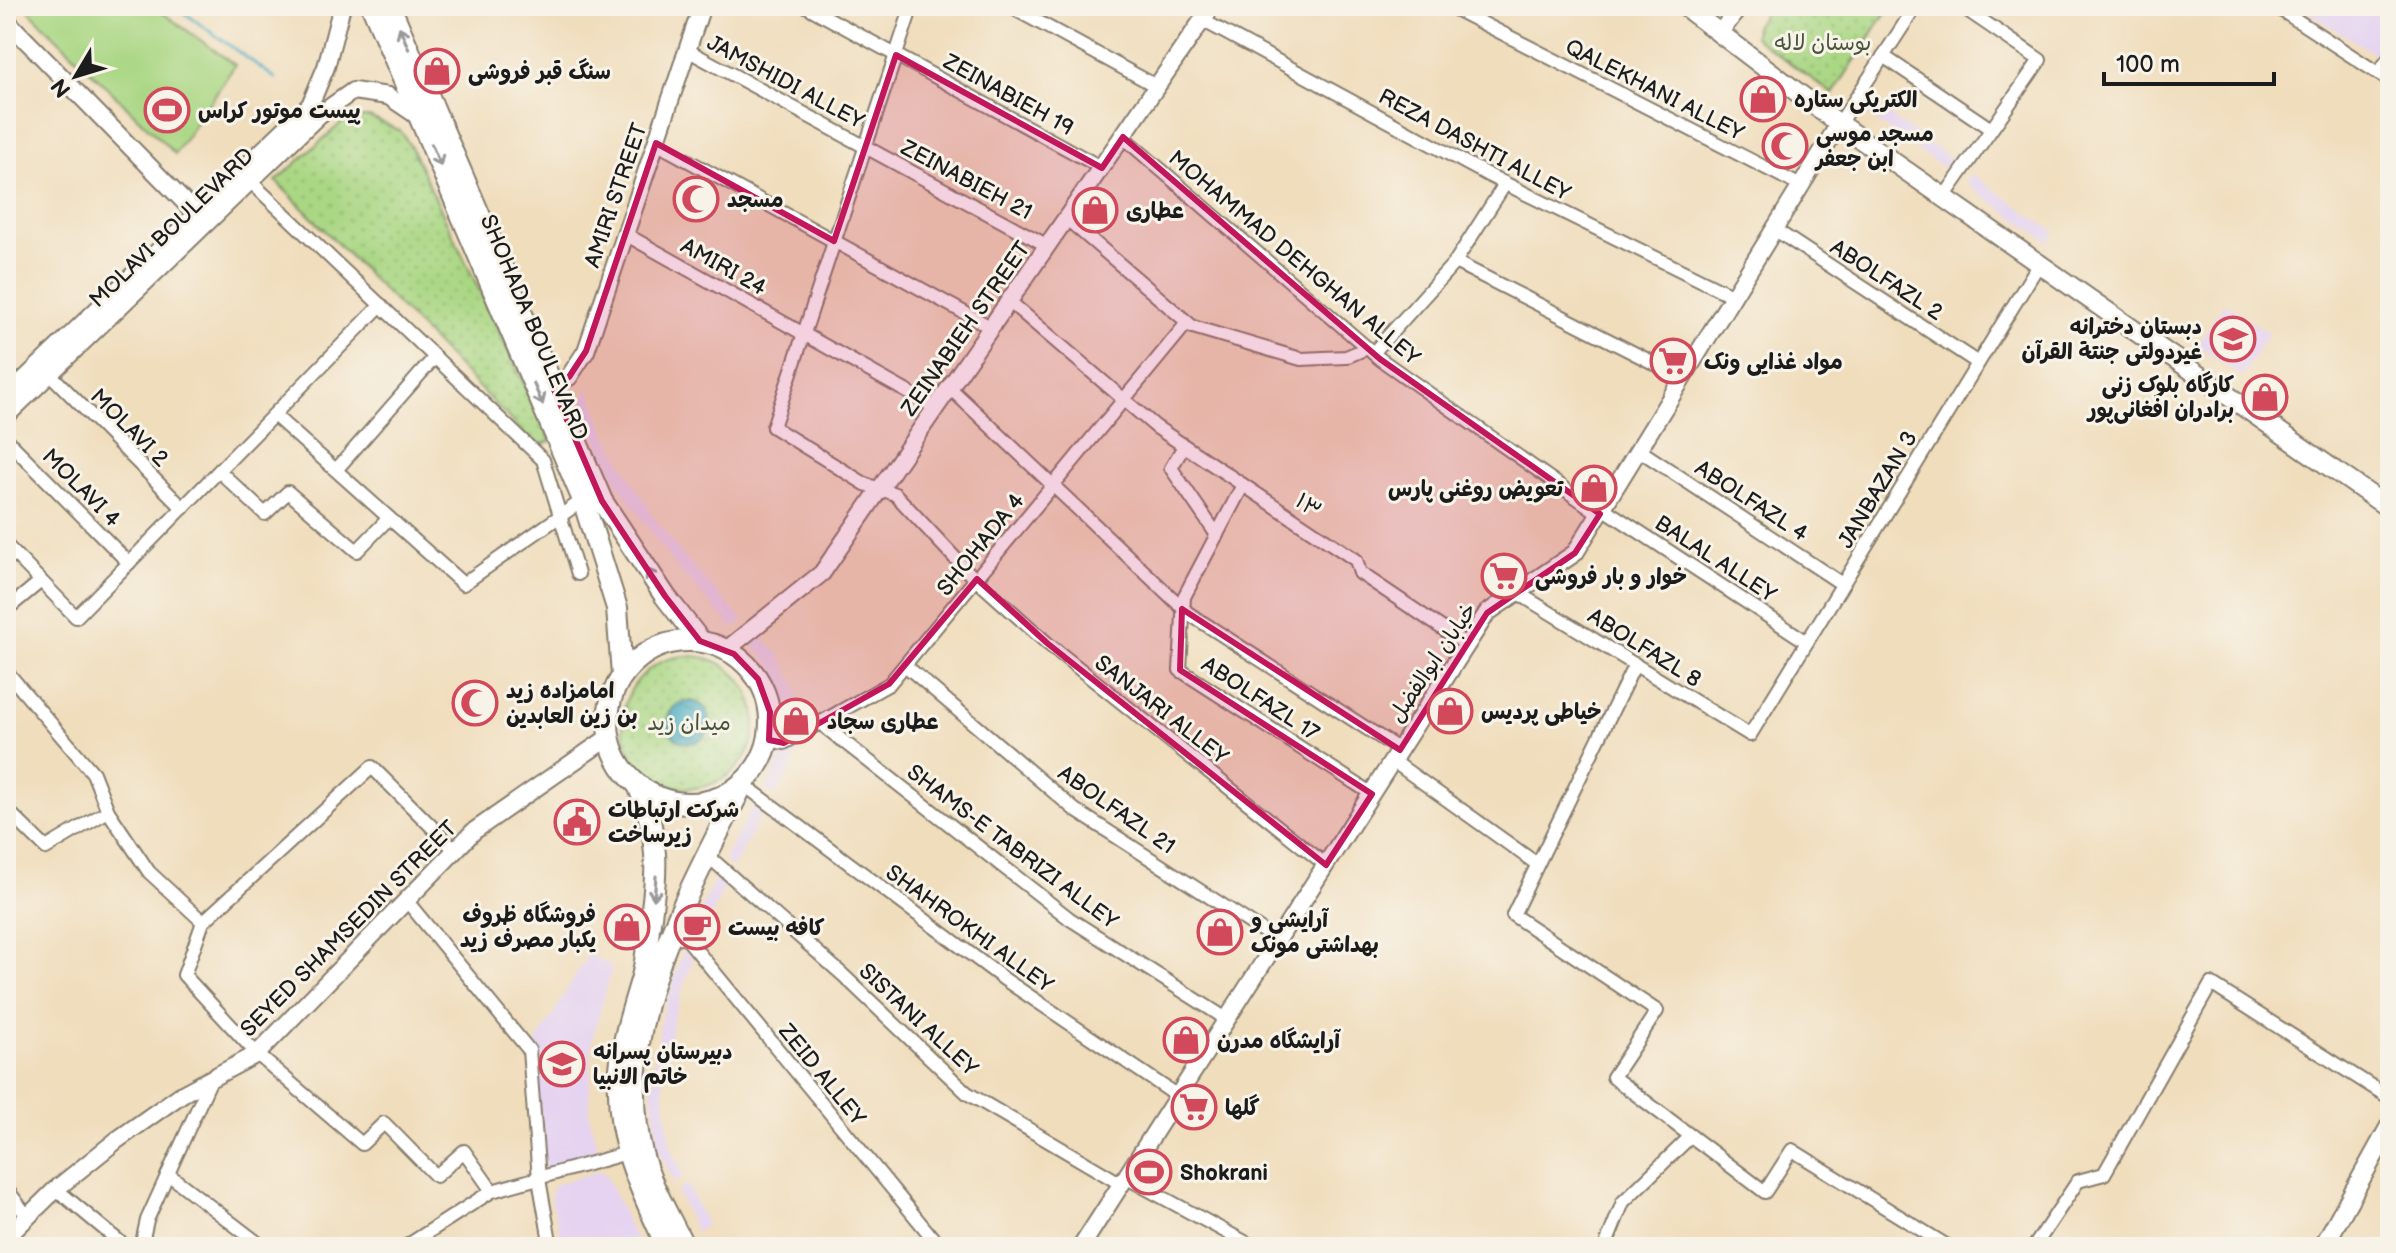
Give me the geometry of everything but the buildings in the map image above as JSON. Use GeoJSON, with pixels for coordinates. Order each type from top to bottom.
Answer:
{"type":"FeatureCollection","features":[{"type":"Feature","properties":{"kind":"main road","name":"SHOHADA BOULEVARD"},"geometry":{"type":"LineString","coordinates":[[372,6],[419,117],[552,385],[602,501],[665,596],[700,641]]}},
{"type":"Feature","properties":{"kind":"main road","name":"SHOHADA BOULEVARD"},"geometry":{"type":"LineString","coordinates":[[390,6],[583,500],[617,608],[622,675]]}},
{"type":"Feature","properties":{"kind":"main road"},"geometry":{"type":"LineString","coordinates":[[1684,6],[1839,124],[2390,509]]}},
{"type":"Feature","properties":{"kind":"main road"},"geometry":{"type":"LineString","coordinates":[[667,1247],[627,1153],[619,1091],[621,1048],[643,975],[657,851],[651,817],[638,785],[619,763],[609,737],[611,701],[622,675],[636,661],[661,646],[700,641],[726,650],[748,665],[763,687],[770,712],[769,740],[759,766],[743,784],[671,933],[644,1015],[637,1050],[634,1091],[643,1156],[684,1247]]}},
{"type":"Feature","properties":{"kind":"main road"},"geometry":{"type":"LineString","coordinates":[[638,785],[662,799],[690,804],[718,799],[743,784]]}},
{"type":"Feature","properties":{"kind":"main road"},"geometry":{"type":"LineString","coordinates":[[2323,1247],[2390,1126]]}},
{"type":"Feature","properties":{"kind":"street","name":"MOLAVI BOULEVARD"},"geometry":{"type":"LineString","coordinates":[[6,416],[201,219],[250,181],[315,110],[342,6]]}},
{"type":"Feature","properties":{"kind":"street","name":"AMIRI STREET"},"geometry":{"type":"LineString","coordinates":[[552,385],[569,377],[586,351],[702,6]]}},
{"type":"Feature","properties":{"kind":"street","name":"ZEINABIEH 19"},"geometry":{"type":"LineString","coordinates":[[806,6],[1102,168]]}},
{"type":"Feature","properties":{"kind":"street"},"geometry":{"type":"LineString","coordinates":[[804,334],[912,6]]}},
{"type":"Feature","properties":{"kind":"street"},"geometry":{"type":"LineString","coordinates":[[1009,6],[1158,87]]}},
{"type":"Feature","properties":{"kind":"street","name":"QALEKHANI ALLEY"},"geometry":{"type":"LineString","coordinates":[[1449,6],[1801,186]]}},
{"type":"Feature","properties":{"kind":"street"},"geometry":{"type":"LineString","coordinates":[[1719,34],[1740,6]]}},
{"type":"Feature","properties":{"kind":"street"},"geometry":{"type":"LineString","coordinates":[[1839,124],[1916,6]]}},
{"type":"Feature","properties":{"kind":"street"},"geometry":{"type":"LineString","coordinates":[[1944,197],[2040,60],[1961,6]]}},
{"type":"Feature","properties":{"kind":"street"},"geometry":{"type":"LineString","coordinates":[[2275,6],[2390,81]]}},
{"type":"Feature","properties":{"kind":"street","name":"ZEINABIEH STREET"},"geometry":{"type":"LineString","coordinates":[[726,650],[822,573],[1158,87],[1206,11]]}},
{"type":"Feature","properties":{"kind":"street","name":"REZA DASHTI ALLEY"},"geometry":{"type":"LineString","coordinates":[[1206,11],[1505,184],[1733,296]]}},
{"type":"Feature","properties":{"kind":"street"},"geometry":{"type":"LineString","coordinates":[[6,20],[201,219]]}},
{"type":"Feature","properties":{"kind":"street","name":"JAMSHIDI ALLEY"},"geometry":{"type":"LineString","coordinates":[[687,50],[866,147]]}},
{"type":"Feature","properties":{"kind":"street"},"geometry":{"type":"LineString","coordinates":[[1883,56],[1991,129]]}},
{"type":"Feature","properties":{"kind":"street"},"geometry":{"type":"LineString","coordinates":[[2378,73],[2390,57]]}},
{"type":"Feature","properties":{"kind":"street","name":"MOLAVI BOULEVARD"},"geometry":{"type":"LineString","coordinates":[[6,397],[315,110],[353,91],[388,96],[419,117]]}},
{"type":"Feature","properties":{"kind":"street","name":"خیابان ابوالفضل"},"geometry":{"type":"LineString","coordinates":[[1081,1247],[1487,613],[1575,553],[1839,124]]}},
{"type":"Feature","properties":{"kind":"street","name":"MOHAMMAD DEHGHAN ALLEY"},"geometry":{"type":"LineString","coordinates":[[1123,137],[1370,351],[1602,511]]}},
{"type":"Feature","properties":{"kind":"street"},"geometry":{"type":"LineString","coordinates":[[656,143],[992,328]]}},
{"type":"Feature","properties":{"kind":"street","name":"ZEINABIEH 21"},"geometry":{"type":"LineString","coordinates":[[866,147],[1048,246]]}},
{"type":"Feature","properties":{"kind":"street"},"geometry":{"type":"LineString","coordinates":[[250,181],[543,460],[578,574]]}},
{"type":"Feature","properties":{"kind":"street"},"geometry":{"type":"LineString","coordinates":[[1067,219],[1187,323],[1301,359],[1346,357],[1370,351],[1455,262],[1505,184]]}},
{"type":"Feature","properties":{"kind":"street","name":"ABOLFAZL 2"},"geometry":{"type":"LineString","coordinates":[[1774,229],[1978,363]]}},
{"type":"Feature","properties":{"kind":"street","name":"AMIRI 24"},"geometry":{"type":"LineString","coordinates":[[625,234],[936,408]]}},
{"type":"Feature","properties":{"kind":"street"},"geometry":{"type":"LineString","coordinates":[[1455,262],[1683,378]]}},
{"type":"Feature","properties":{"kind":"street","name":"JANBAZAN 3"},"geometry":{"type":"LineString","coordinates":[[1750,735],[2039,264]]}},
{"type":"Feature","properties":{"kind":"street","name":"۱۳"},"geometry":{"type":"LineString","coordinates":[[1010,302],[1124,400],[1184,446],[1356,560],[1360,573],[1467,645]]}},
{"type":"Feature","properties":{"kind":"street"},"geometry":{"type":"LineString","coordinates":[[6,545],[76,617],[381,305]]}},
{"type":"Feature","properties":{"kind":"street","name":"SHOHADA 4"},"geometry":{"type":"LineString","coordinates":[[769,740],[784,743],[889,684],[1187,323]]}},
{"type":"Feature","properties":{"kind":"street","name":"SANJARI ALLEY"},"geometry":{"type":"LineString","coordinates":[[804,334],[773,427],[865,484],[895,494],[977,579],[1047,643],[1326,865]]}},
{"type":"Feature","properties":{"kind":"street"},"geometry":{"type":"LineString","coordinates":[[336,470],[435,357]]}},
{"type":"Feature","properties":{"kind":"street","name":"MOLAVI 2"},"geometry":{"type":"LineString","coordinates":[[50,374],[183,508]]}},
{"type":"Feature","properties":{"kind":"street"},"geometry":{"type":"LineString","coordinates":[[950,388],[1183,608],[1396,756],[1537,864]]}},
{"type":"Feature","properties":{"kind":"street"},"geometry":{"type":"LineString","coordinates":[[274,415],[463,584],[583,500]]}},
{"type":"Feature","properties":{"kind":"street","name":"MOLAVI 4"},"geometry":{"type":"LineString","coordinates":[[6,439],[129,563]]}},
{"type":"Feature","properties":{"kind":"street"},"geometry":{"type":"LineString","coordinates":[[1184,446],[1171,468],[1217,535]]}},
{"type":"Feature","properties":{"kind":"street"},"geometry":{"type":"LineString","coordinates":[[543,460],[561,448]]}},
{"type":"Feature","properties":{"kind":"street","name":"ABOLFAZL 4"},"geometry":{"type":"LineString","coordinates":[[1639,450],[1842,584]]}},
{"type":"Feature","properties":{"kind":"street"},"geometry":{"type":"LineString","coordinates":[[219,471],[265,514],[288,492],[357,551],[389,518]]}},
{"type":"Feature","properties":{"kind":"street"},"geometry":{"type":"LineString","coordinates":[[1183,608],[1184,597],[1243,485]]}},
{"type":"Feature","properties":{"kind":"street","name":"BALAL ALLEY"},"geometry":{"type":"LineString","coordinates":[[1602,511],[1807,642]]}},
{"type":"Feature","properties":{"kind":"street"},"geometry":{"type":"LineString","coordinates":[[6,610],[41,581]]}},
{"type":"Feature","properties":{"kind":"street","name":"ABOLFAZL 8"},"geometry":{"type":"LineString","coordinates":[[1518,593],[1750,735]]}},
{"type":"Feature","properties":{"kind":"street","name":"ABOLFAZL 17"},"geometry":{"type":"LineString","coordinates":[[1183,608],[1180,670],[1372,794]]}},
{"type":"Feature","properties":{"kind":"street"},"geometry":{"type":"LineString","coordinates":[[1635,664],[1513,915],[1657,1011],[1613,1077],[1765,1192],[1792,1150],[1949,1247]]}},
{"type":"Feature","properties":{"kind":"street","name":"ABOLFAZL 21"},"geometry":{"type":"LineString","coordinates":[[906,666],[1075,810],[1278,941]]}},
{"type":"Feature","properties":{"kind":"street"},"geometry":{"type":"LineString","coordinates":[[6,671],[93,773],[108,811],[149,872],[203,922]]}},
{"type":"Feature","properties":{"kind":"street","name":"SHAMS-E TABRIZI ALLEY"},"geometry":{"type":"LineString","coordinates":[[820,723],[1070,919],[1228,1020]]}},
{"type":"Feature","properties":{"kind":"street","name":"SEYED SHAMSEDIN STREET"},"geometry":{"type":"LineString","coordinates":[[6,1238],[26,1215],[117,1140],[182,1094],[257,1054],[474,831],[609,737]]}},
{"type":"Feature","properties":{"kind":"street"},"geometry":{"type":"LineString","coordinates":[[455,850],[372,767],[203,922],[184,975],[257,1054],[362,1144],[384,1123],[436,1176],[464,1151],[492,1191]]}},
{"type":"Feature","properties":{"kind":"street","name":"SHAHROKHI ALLEY"},"geometry":{"type":"LineString","coordinates":[[743,784],[1004,979],[1179,1097]]}},
{"type":"Feature","properties":{"kind":"street"},"geometry":{"type":"LineString","coordinates":[[6,809],[46,848],[108,811]]}},
{"type":"Feature","properties":{"kind":"street","name":"SISTANI ALLEY"},"geometry":{"type":"LineString","coordinates":[[707,855],[843,975],[967,1093],[1125,1181],[1254,1247]]}},
{"type":"Feature","properties":{"kind":"street"},"geometry":{"type":"LineString","coordinates":[[406,900],[529,1050],[539,1179],[551,1247]]}},
{"type":"Feature","properties":{"kind":"street","name":"ZEID ALLEY"},"geometry":{"type":"LineString","coordinates":[[671,933],[688,940],[940,1247]]}},
{"type":"Feature","properties":{"kind":"street"},"geometry":{"type":"LineString","coordinates":[[2034,1247],[2078,1181],[2104,1174],[2211,984],[2390,1098]]}},
{"type":"Feature","properties":{"kind":"street"},"geometry":{"type":"LineString","coordinates":[[141,1247],[147,1220],[211,1079]]}},
{"type":"Feature","properties":{"kind":"street"},"geometry":{"type":"LineString","coordinates":[[1605,1247],[1623,1202],[1691,1136]]}},
{"type":"Feature","properties":{"kind":"street"},"geometry":{"type":"LineString","coordinates":[[405,1247],[492,1191],[627,1153]]}},
{"type":"Feature","properties":{"kind":"street"},"geometry":{"type":"LineString","coordinates":[[168,1174],[263,1247]]}},
{"type":"Feature","properties":{"kind":"street"},"geometry":{"type":"LineString","coordinates":[[6,1188],[26,1215]]}},
{"type":"Feature","properties":{"kind":"street"},"geometry":{"type":"LineString","coordinates":[[56,1189],[126,1247]]}},
{"type":"Feature","properties":{"kind":"highlighted area"},"geometry":{"type":"Polygon","coordinates":[[[896,55],[1102,168],[1123,137],[1380,359],[1600,514],[1575,553],[1487,613],[1400,750],[1182,609],[1180,670],[1372,794],[1326,865],[1047,643],[977,579],[889,684],[784,743],[769,740],[770,712],[758,679],[734,654],[700,641],[665,596],[602,501],[552,385],[569,377],[586,351],[656,143],[834,241],[896,55]]]}},
{"type":"Feature","properties":{"kind":"shaded area"},"geometry":{"type":"Polygon","coordinates":[[[2299,6],[2390,6],[2390,40],[2378,56],[2299,6]]]}},
{"type":"Feature","properties":{"kind":"shaded area"},"geometry":{"type":"Polygon","coordinates":[[[1864,98],[1956,162],[1949,172],[1857,108],[1864,98]]]}},
{"type":"Feature","properties":{"kind":"shaded area"},"geometry":{"type":"Polygon","coordinates":[[[1972,174],[2055,232],[2049,242],[1966,184],[1972,174]]]}},
{"type":"Feature","properties":{"kind":"shaded area","name":"دبستان دخترانه غیردولتی جنتة القرآن"},"geometry":{"type":"Polygon","coordinates":[[[2224,303],[2268,333],[2242,377],[2197,345],[2224,303]]]}},
{"type":"Feature","properties":{"kind":"shaded area"},"geometry":{"type":"Polygon","coordinates":[[[588,389],[608,438],[654,518],[682,555],[743,621],[733,628],[672,562],[619,485],[582,406],[588,389]]]}},
{"type":"Feature","properties":{"kind":"shaded area"},"geometry":{"type":"Polygon","coordinates":[[[762,637],[780,656],[797,689],[802,724],[789,731],[788,703],[781,682],[770,663],[752,644],[762,637]]]}},
{"type":"Feature","properties":{"kind":"shaded area"},"geometry":{"type":"Polygon","coordinates":[[[800,743],[789,775],[774,796],[765,789],[785,751],[800,743]]]}},
{"type":"Feature","properties":{"kind":"shaded area"},"geometry":{"type":"Polygon","coordinates":[[[755,803],[764,810],[733,868],[724,860],[755,803]]]}},
{"type":"Feature","properties":{"kind":"shaded area"},"geometry":{"type":"Polygon","coordinates":[[[717,874],[726,883],[699,942],[691,932],[717,874]]]}},
{"type":"Feature","properties":{"kind":"shaded area"},"geometry":{"type":"Polygon","coordinates":[[[684,948],[693,959],[672,1023],[663,1086],[671,1148],[684,1176],[674,1183],[659,1151],[651,1086],[661,1020],[684,948]]]}},
{"type":"Feature","properties":{"kind":"shaded area","name":"دبیرستان پسرانه خاتم الانبیا"},"geometry":{"type":"Polygon","coordinates":[[[588,954],[612,967],[591,1045],[589,1115],[598,1152],[545,1169],[533,1049],[588,954]]]}},
{"type":"Feature","properties":{"kind":"shaded area"},"geometry":{"type":"Polygon","coordinates":[[[599,1171],[605,1174],[639,1247],[564,1247],[550,1196],[554,1185],[599,1171]]]}},
{"type":"Feature","properties":{"kind":"shaded area"},"geometry":{"type":"Polygon","coordinates":[[[687,1184],[706,1225],[696,1232],[677,1191],[687,1184]]]}},
{"type":"Feature","properties":{"kind":"green space","name":"پیست موتور کراس"},"geometry":{"type":"Polygon","coordinates":[[[24,6],[153,6],[235,65],[175,154],[24,6]]]}},
{"type":"Feature","properties":{"kind":"green space","name":"بوستان لاله"},"geometry":{"type":"Polygon","coordinates":[[[1770,6],[1890,6],[1833,94],[1754,37],[1755,26],[1770,6]]]}},
{"type":"Feature","properties":{"kind":"green space"},"geometry":{"type":"Polygon","coordinates":[[[369,117],[401,131],[412,149],[551,441],[536,446],[276,181],[347,118],[369,117]]]}},
{"type":"Feature","properties":{"kind":"green space","name":"میدان زید"},"geometry":{"type":"Polygon","coordinates":[[[689,656],[714,661],[736,675],[750,697],[755,722],[750,747],[736,769],[714,783],[689,788],[664,783],[642,769],[628,747],[623,722],[628,697],[642,675],[664,661],[689,656]]]}},
{"type":"Feature","properties":{"kind":"water"},"geometry":{"type":"Polygon","coordinates":[[[689,701],[704,707],[710,722],[704,737],[689,743],[674,737],[668,722],[674,707],[689,701]]]}},
{"type":"Feature","properties":{"kind":"waterway"},"geometry":{"type":"LineString","coordinates":[[175,6],[275,78]]}},
{"type":"Feature","properties":{"kind":"place","name":"سنگ قبر فروشی"},"geometry":{"type":"Point","coordinates":[437,71]}},
{"type":"Feature","properties":{"kind":"place","name":"الکتریکی ستاره"},"geometry":{"type":"Point","coordinates":[1763,99]}},
{"type":"Feature","properties":{"kind":"place","name":"پیست موتور کراس"},"geometry":{"type":"Point","coordinates":[167,110]}},
{"type":"Feature","properties":{"kind":"place","name":"مسجد موسی ابن جعفر"},"geometry":{"type":"Point","coordinates":[1785,146]}},
{"type":"Feature","properties":{"kind":"place","name":"مسجد"},"geometry":{"type":"Point","coordinates":[696,199]}},
{"type":"Feature","properties":{"kind":"place","name":"عطاری"},"geometry":{"type":"Point","coordinates":[1095,210]}},
{"type":"Feature","properties":{"kind":"place","name":"دبستان دخترانه غیردولتی جنتة القرآن"},"geometry":{"type":"Point","coordinates":[2233,339]}},
{"type":"Feature","properties":{"kind":"place","name":"مواد غذایی ونک"},"geometry":{"type":"Point","coordinates":[1673,361]}},
{"type":"Feature","properties":{"kind":"place","name":"کارگاه بلوک زنی برادران افغانی‌پور"},"geometry":{"type":"Point","coordinates":[2265,397]}},
{"type":"Feature","properties":{"kind":"place","name":"تعویض روغنی پارس"},"geometry":{"type":"Point","coordinates":[1594,488]}},
{"type":"Feature","properties":{"kind":"place","name":"خوار و بار فروشی"},"geometry":{"type":"Point","coordinates":[1504,576]}},
{"type":"Feature","properties":{"kind":"place","name":"امامزاده زید بن زین العابدین"},"geometry":{"type":"Point","coordinates":[475,703]}},
{"type":"Feature","properties":{"kind":"place","name":"خیاطی پردیس"},"geometry":{"type":"Point","coordinates":[1450,711]}},
{"type":"Feature","properties":{"kind":"place","name":"عطاری سجاد"},"geometry":{"type":"Point","coordinates":[796,721]}},
{"type":"Feature","properties":{"kind":"place","name":"شرکت ارتباطات زیرساخت"},"geometry":{"type":"Point","coordinates":[577,822]}},
{"type":"Feature","properties":{"kind":"place","name":"فروشگاه ظروف یکبار مصرف زید"},"geometry":{"type":"Point","coordinates":[627,927]}},
{"type":"Feature","properties":{"kind":"place","name":"کافه بیست"},"geometry":{"type":"Point","coordinates":[697,927]}},
{"type":"Feature","properties":{"kind":"place","name":"آرایشی و بهداشتی مونک"},"geometry":{"type":"Point","coordinates":[1220,932]}},
{"type":"Feature","properties":{"kind":"place","name":"آرایشگاه مدرن"},"geometry":{"type":"Point","coordinates":[1186,1040]}},
{"type":"Feature","properties":{"kind":"place","name":"دبیرستان پسرانه خاتم الانبیا"},"geometry":{"type":"Point","coordinates":[562,1064]}},
{"type":"Feature","properties":{"kind":"place","name":"گلها"},"geometry":{"type":"Point","coordinates":[1194,1107]}},
{"type":"Feature","properties":{"kind":"place","name":"Shokrani"},"geometry":{"type":"Point","coordinates":[1149,1172]}}]}
